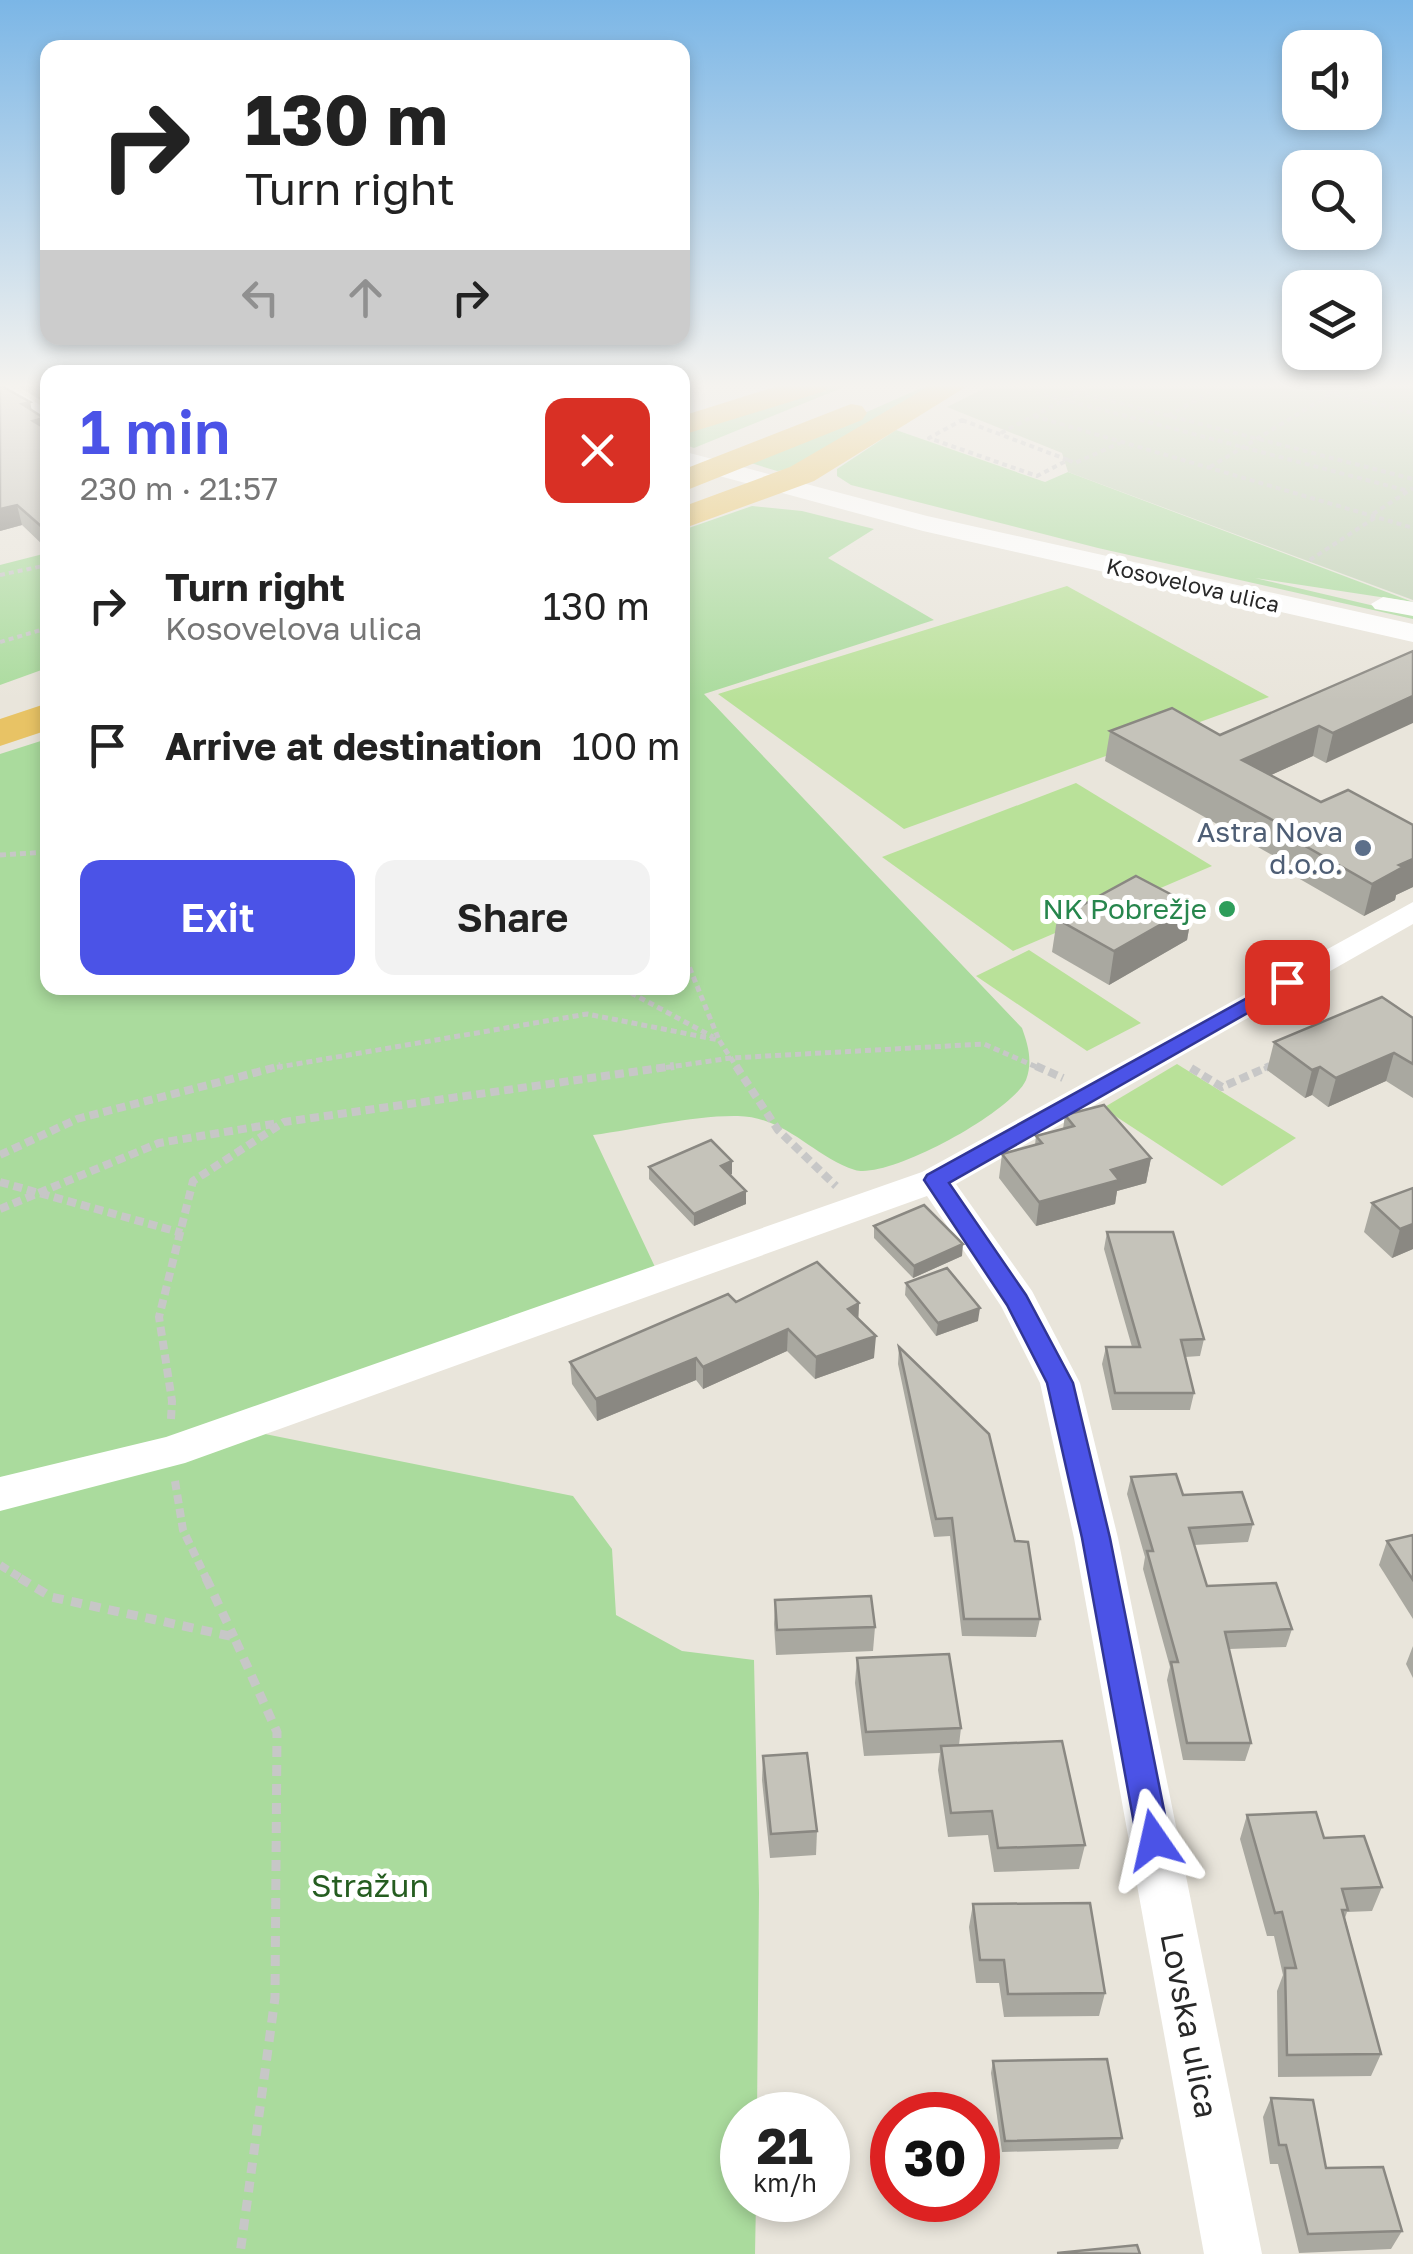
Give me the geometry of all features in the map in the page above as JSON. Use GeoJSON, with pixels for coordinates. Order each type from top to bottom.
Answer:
{"type":"FeatureCollection","features":[{"type":"Feature","properties":{"kind":"highway"},"geometry":{"type":"LineString","coordinates":[[690,515],[748,490]]}},
{"type":"Feature","properties":{"kind":"highway"},"geometry":{"type":"LineString","coordinates":[[0,712],[40,698]]}},
{"type":"Feature","properties":{"kind":"highway"},"geometry":{"type":"LineString","coordinates":[[0,735],[40,718]]}},
{"type":"Feature","properties":{"kind":"highway"},"geometry":{"type":"LineString","coordinates":[[0,735],[40,728]]}},
{"type":"Feature","properties":{"kind":"street","name":"Kosovelova ulica"},"geometry":{"type":"LineString","coordinates":[[797,490],[923,524],[1413,634]]}},
{"type":"Feature","properties":{"kind":"street"},"geometry":{"type":"LineString","coordinates":[[1383,604],[1413,609]]}},
{"type":"Feature","properties":{"kind":"street"},"geometry":{"type":"LineString","coordinates":[[0,1494],[170,1452],[935,1180],[1413,911]]}},
{"type":"Feature","properties":{"kind":"street","name":"Lovska ulica"},"geometry":{"type":"LineString","coordinates":[[935,1180],[1018,1301],[1060,1383],[1096,1538],[1233,2254]]}},
{"type":"Feature","properties":{"kind":"path"},"geometry":{"type":"LineString","coordinates":[[1285,490],[1413,528]]}},
{"type":"Feature","properties":{"kind":"path"},"geometry":{"type":"LineString","coordinates":[[1310,560],[1408,490]]}},
{"type":"Feature","properties":{"kind":"path"},"geometry":{"type":"LineString","coordinates":[[0,575],[40,566]]}},
{"type":"Feature","properties":{"kind":"path"},"geometry":{"type":"LineString","coordinates":[[0,642],[40,630]]}},
{"type":"Feature","properties":{"kind":"path"},"geometry":{"type":"LineString","coordinates":[[0,855],[40,852]]}},
{"type":"Feature","properties":{"kind":"path"},"geometry":{"type":"LineString","coordinates":[[690,969],[718,1040],[778,1130],[858,1207]]}},
{"type":"Feature","properties":{"kind":"path"},"geometry":{"type":"LineString","coordinates":[[635,995],[718,1040]]}},
{"type":"Feature","properties":{"kind":"path"},"geometry":{"type":"LineString","coordinates":[[0,1155],[77,1119],[265,1069],[587,1014],[718,1040]]}},
{"type":"Feature","properties":{"kind":"path"},"geometry":{"type":"LineString","coordinates":[[0,1209],[158,1143],[731,1058],[984,1044],[1059,1075],[1087,1095]]}},
{"type":"Feature","properties":{"kind":"path"},"geometry":{"type":"LineString","coordinates":[[1164,1051],[1222,1088],[1276,1064]]}},
{"type":"Feature","properties":{"kind":"path"},"geometry":{"type":"LineString","coordinates":[[240,2254],[275,1998],[277,1732],[183,1530],[170,1452],[172,1401],[158,1317],[193,1181],[284,1122]]}},
{"type":"Feature","properties":{"kind":"path"},"geometry":{"type":"LineString","coordinates":[[0,1182],[182,1233]]}},
{"type":"Feature","properties":{"kind":"path"},"geometry":{"type":"LineString","coordinates":[[0,1565],[52,1597],[234,1637]]}},
{"type":"Feature","properties":{"kind":"green space"},"geometry":{"type":"Polygon","coordinates":[[[871,490],[1116,490],[1413,602],[1255,578],[1413,615],[1413,619],[1098,548],[871,490]]]}},
{"type":"Feature","properties":{"kind":"green space"},"geometry":{"type":"Polygon","coordinates":[[[1117,490],[1413,490],[1413,600],[1117,490]]]}},
{"type":"Feature","properties":{"kind":"green space","name":"Stražun"},"geometry":{"type":"Polygon","coordinates":[[[752,506],[802,511],[874,529],[828,558],[934,620],[704,694],[1022,1028],[1029,1060],[1026,1080],[998,1109],[948,1141],[894,1165],[871,1170],[855,1170],[840,1164],[785,1130],[755,1118],[703,1118],[593,1135],[655,1267],[603,1299],[265,1434],[573,1496],[612,1549],[616,1615],[682,1651],[754,1660],[759,1893],[757,2092],[720,2092],[720,2222],[756,2222],[755,2254],[0,2254],[0,754],[40,741],[40,995],[690,995],[690,528],[752,506]]]}},
{"type":"Feature","properties":{"kind":"green space"},"geometry":{"type":"Polygon","coordinates":[[[40,555],[40,671],[0,685],[0,565],[40,555]]]}},
{"type":"Feature","properties":{"kind":"green space"},"geometry":{"type":"Polygon","coordinates":[[[1067,586],[1269,697],[904,829],[718,694],[1067,586]]]}},
{"type":"Feature","properties":{"kind":"green space"},"geometry":{"type":"Polygon","coordinates":[[[1076,783],[1212,866],[1013,951],[882,857],[1076,783]]]}},
{"type":"Feature","properties":{"kind":"green space"},"geometry":{"type":"Polygon","coordinates":[[[1029,950],[1141,1023],[1087,1051],[976,976],[1029,950]]]}},
{"type":"Feature","properties":{"kind":"green space"},"geometry":{"type":"Polygon","coordinates":[[[1177,1064],[1296,1138],[1222,1186],[1103,1108],[1177,1064]]]}},
{"type":"Feature","properties":{"kind":"building"},"geometry":{"type":"Polygon","coordinates":[[[0,490],[40,490],[40,525],[17,505],[0,509],[0,490]]]}},
{"type":"Feature","properties":{"kind":"building"},"geometry":{"type":"Polygon","coordinates":[[[1413,651],[1413,696],[1333,733],[1319,726],[1242,760],[1321,802],[1348,790],[1413,825],[1413,859],[1372,884],[1279,831],[1287,828],[1110,731],[1172,708],[1220,735],[1413,651]]]}},
{"type":"Feature","properties":{"kind":"building"},"geometry":{"type":"Polygon","coordinates":[[[1136,876],[1193,906],[1114,951],[1057,919],[1136,876]]]}},
{"type":"Feature","properties":{"kind":"building"},"geometry":{"type":"Polygon","coordinates":[[[1382,997],[1413,1018],[1413,1064],[1394,1053],[1336,1078],[1320,1067],[1312,1070],[1274,1042],[1382,997]]]}},
{"type":"Feature","properties":{"kind":"building"},"geometry":{"type":"Polygon","coordinates":[[[1104,1105],[1151,1158],[1111,1170],[1119,1180],[1039,1202],[1002,1154],[1042,1143],[1036,1136],[1074,1126],[1065,1115],[1104,1105]]]}},
{"type":"Feature","properties":{"kind":"building"},"geometry":{"type":"Polygon","coordinates":[[[711,1140],[732,1161],[721,1166],[746,1191],[694,1214],[649,1167],[711,1140]]]}},
{"type":"Feature","properties":{"kind":"building"},"geometry":{"type":"Polygon","coordinates":[[[1413,1188],[1413,1224],[1400,1229],[1372,1203],[1413,1188]]]}},
{"type":"Feature","properties":{"kind":"building"},"geometry":{"type":"Polygon","coordinates":[[[924,1205],[963,1244],[914,1266],[874,1226],[924,1205]]]}},
{"type":"Feature","properties":{"kind":"building"},"geometry":{"type":"Polygon","coordinates":[[[1107,1232],[1173,1232],[1204,1339],[1181,1340],[1194,1393],[1115,1393],[1106,1347],[1140,1347],[1107,1232]]]}},
{"type":"Feature","properties":{"kind":"building"},"geometry":{"type":"Polygon","coordinates":[[[817,1262],[859,1303],[848,1309],[876,1336],[816,1357],[788,1329],[703,1367],[696,1358],[596,1399],[570,1362],[728,1294],[736,1302],[817,1262]]]}},
{"type":"Feature","properties":{"kind":"building"},"geometry":{"type":"Polygon","coordinates":[[[947,1268],[980,1308],[938,1323],[906,1283],[947,1268]]]}},
{"type":"Feature","properties":{"kind":"building"},"geometry":{"type":"Polygon","coordinates":[[[899,1347],[989,1434],[1015,1541],[1028,1542],[1040,1619],[964,1619],[952,1518],[936,1519],[899,1347]]]}},
{"type":"Feature","properties":{"kind":"building"},"geometry":{"type":"Polygon","coordinates":[[[1176,1474],[1183,1495],[1242,1492],[1253,1524],[1189,1528],[1207,1586],[1276,1583],[1292,1629],[1225,1632],[1251,1743],[1187,1743],[1171,1662],[1178,1662],[1147,1551],[1153,1551],[1131,1477],[1176,1474]]]}},
{"type":"Feature","properties":{"kind":"building"},"geometry":{"type":"Polygon","coordinates":[[[1413,1535],[1413,1580],[1387,1541],[1413,1535]]]}},
{"type":"Feature","properties":{"kind":"building"},"geometry":{"type":"Polygon","coordinates":[[[871,1596],[875,1627],[777,1630],[775,1600],[871,1596]]]}},
{"type":"Feature","properties":{"kind":"building"},"geometry":{"type":"Polygon","coordinates":[[[949,1654],[961,1728],[866,1732],[857,1658],[949,1654]]]}},
{"type":"Feature","properties":{"kind":"building"},"geometry":{"type":"Polygon","coordinates":[[[1062,1741],[1085,1845],[998,1848],[992,1811],[951,1813],[941,1746],[1062,1741]]]}},
{"type":"Feature","properties":{"kind":"building"},"geometry":{"type":"Polygon","coordinates":[[[807,1753],[817,1831],[771,1834],[763,1756],[807,1753]]]}},
{"type":"Feature","properties":{"kind":"building"},"geometry":{"type":"Polygon","coordinates":[[[1316,1812],[1324,1838],[1364,1836],[1382,1887],[1342,1889],[1348,1910],[1342,1910],[1381,2054],[1287,2055],[1285,1968],[1296,1968],[1282,1912],[1275,1913],[1247,1815],[1316,1812]]]}},
{"type":"Feature","properties":{"kind":"building"},"geometry":{"type":"Polygon","coordinates":[[[1090,1903],[1105,1993],[1008,1994],[1004,1960],[980,1960],[973,1904],[1090,1903]]]}},
{"type":"Feature","properties":{"kind":"building"},"geometry":{"type":"Polygon","coordinates":[[[1107,2059],[1122,2138],[1005,2141],[993,2061],[1107,2059]]]}},
{"type":"Feature","properties":{"kind":"building"},"geometry":{"type":"Polygon","coordinates":[[[1271,2098],[1313,2100],[1326,2168],[1383,2167],[1402,2231],[1308,2234],[1286,2145],[1279,2145],[1271,2098]]]}},
{"type":"Feature","properties":{"kind":"building"},"geometry":{"type":"Polygon","coordinates":[[[1137,2245],[1140,2254],[1057,2253],[1137,2245]]]}},
{"type":"Feature","properties":{"kind":"place","name":"Astra Nova d.o.o."},"geometry":{"type":"Point","coordinates":[1363,848]}},
{"type":"Feature","properties":{"kind":"place","name":"NK Pobrežje"},"geometry":{"type":"Point","coordinates":[1227,909]}},
{"type":"Feature","properties":{"kind":"route"},"geometry":{"type":"LineString","coordinates":[[1154,1840],[1096,1538],[1060,1383],[1018,1301],[935,1180],[1287,982]]}}]}
